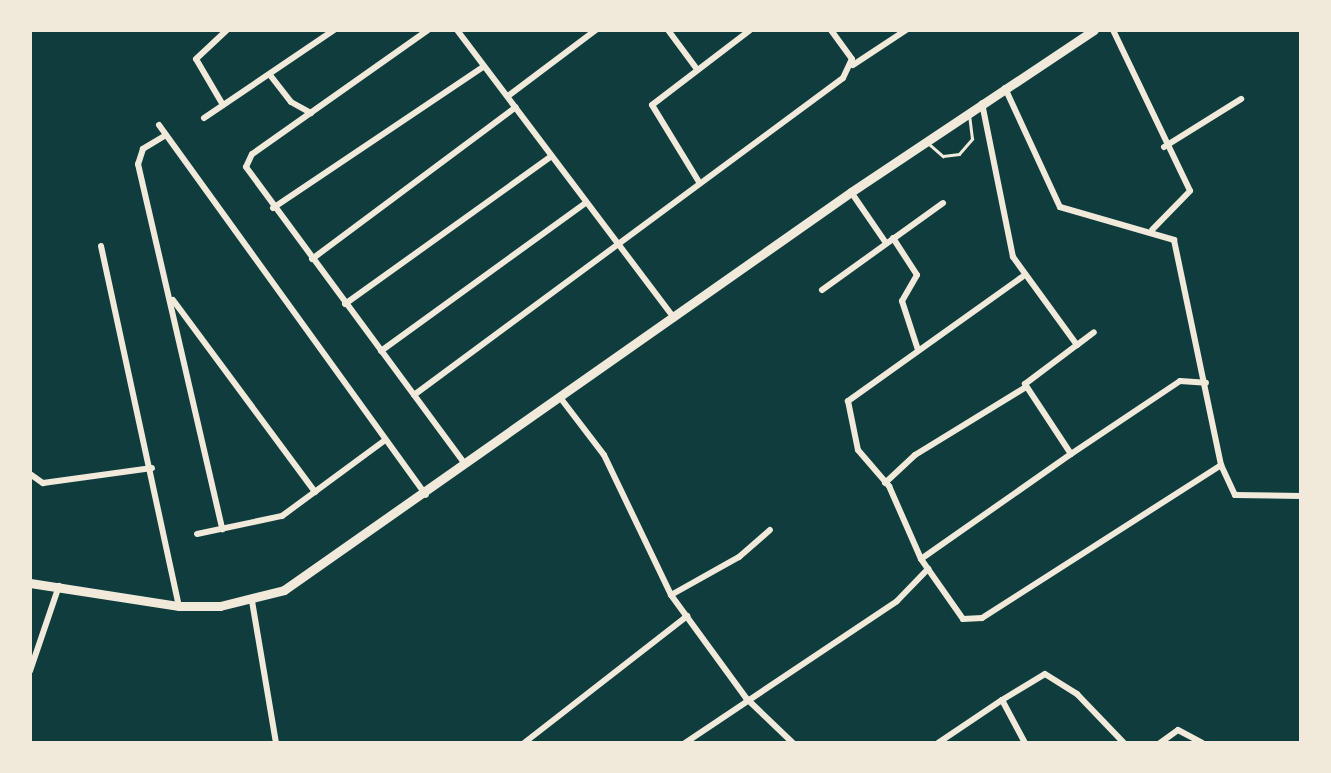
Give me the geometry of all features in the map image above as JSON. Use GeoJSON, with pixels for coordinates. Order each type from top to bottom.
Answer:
{"type":"FeatureCollection","features":[{"type":"Feature","properties":{"kind":"main road"},"geometry":{"type":"LineString","coordinates":[[30,583],[179,606],[252,601],[321,570],[851,192],[1094,30]]}},
{"type":"Feature","properties":{"kind":"street"},"geometry":{"type":"LineString","coordinates":[[223,105],[196,59],[227,30]]}},
{"type":"Feature","properties":{"kind":"street"},"geometry":{"type":"LineString","coordinates":[[204,118],[334,30]]}},
{"type":"Feature","properties":{"kind":"street"},"geometry":{"type":"LineString","coordinates":[[428,30],[247,161],[273,208],[466,465]]}},
{"type":"Feature","properties":{"kind":"street"},"geometry":{"type":"LineString","coordinates":[[457,30],[508,96],[584,204],[674,318]]}},
{"type":"Feature","properties":{"kind":"street"},"geometry":{"type":"LineString","coordinates":[[508,96],[596,30]]}},
{"type":"Feature","properties":{"kind":"street"},"geometry":{"type":"LineString","coordinates":[[668,30],[696,68]]}},
{"type":"Feature","properties":{"kind":"street"},"geometry":{"type":"LineString","coordinates":[[699,181],[652,108],[696,68],[750,30]]}},
{"type":"Feature","properties":{"kind":"street"},"geometry":{"type":"LineString","coordinates":[[831,30],[853,65]]}},
{"type":"Feature","properties":{"kind":"street"},"geometry":{"type":"LineString","coordinates":[[414,395],[617,246],[853,65],[906,30]]}},
{"type":"Feature","properties":{"kind":"street"},"geometry":{"type":"LineString","coordinates":[[1113,30],[1164,147],[1191,194],[1152,230]]}},
{"type":"Feature","properties":{"kind":"street"},"geometry":{"type":"LineString","coordinates":[[273,208],[483,67]]}},
{"type":"Feature","properties":{"kind":"street"},"geometry":{"type":"LineString","coordinates":[[270,75],[291,102],[311,113]]}},
{"type":"Feature","properties":{"kind":"street"},"geometry":{"type":"LineString","coordinates":[[1005,88],[1060,207],[1152,230],[1174,240],[1221,465],[1238,498],[1301,496]]}},
{"type":"Feature","properties":{"kind":"street"},"geometry":{"type":"LineString","coordinates":[[1164,147],[1241,99]]}},
{"type":"Feature","properties":{"kind":"street"},"geometry":{"type":"LineString","coordinates":[[982,103],[1022,277],[1077,345]]}},
{"type":"Feature","properties":{"kind":"street"},"geometry":{"type":"LineString","coordinates":[[312,259],[516,107]]}},
{"type":"Feature","properties":{"kind":"street"},"geometry":{"type":"LineString","coordinates":[[159,125],[426,495]]}},
{"type":"Feature","properties":{"kind":"street"},"geometry":{"type":"LineString","coordinates":[[166,135],[140,152],[138,164],[172,297],[222,529]]}},
{"type":"Feature","properties":{"kind":"street"},"geometry":{"type":"LineString","coordinates":[[345,304],[550,157]]}},
{"type":"Feature","properties":{"kind":"street"},"geometry":{"type":"LineString","coordinates":[[851,192],[886,243]]}},
{"type":"Feature","properties":{"kind":"street"},"geometry":{"type":"LineString","coordinates":[[822,290],[943,203]]}},
{"type":"Feature","properties":{"kind":"street"},"geometry":{"type":"LineString","coordinates":[[381,351],[584,204]]}},
{"type":"Feature","properties":{"kind":"street"},"geometry":{"type":"LineString","coordinates":[[893,238],[917,275],[902,301],[918,350]]}},
{"type":"Feature","properties":{"kind":"street"},"geometry":{"type":"LineString","coordinates":[[102,246],[152,468],[179,606]]}},
{"type":"Feature","properties":{"kind":"street"},"geometry":{"type":"LineString","coordinates":[[1022,277],[848,401],[858,450],[885,483],[921,559],[963,619],[975,621],[1221,465]]}},
{"type":"Feature","properties":{"kind":"street"},"geometry":{"type":"LineString","coordinates":[[172,297],[315,492]]}},
{"type":"Feature","properties":{"kind":"street"},"geometry":{"type":"LineString","coordinates":[[885,483],[915,455],[1026,387],[1094,332]]}},
{"type":"Feature","properties":{"kind":"street"},"geometry":{"type":"LineString","coordinates":[[921,559],[1070,454],[1180,381],[1206,383]]}},
{"type":"Feature","properties":{"kind":"street"},"geometry":{"type":"LineString","coordinates":[[1026,387],[1070,454]]}},
{"type":"Feature","properties":{"kind":"street"},"geometry":{"type":"LineString","coordinates":[[562,400],[604,455],[671,595],[746,698],[793,743]]}},
{"type":"Feature","properties":{"kind":"street"},"geometry":{"type":"LineString","coordinates":[[197,534],[276,518],[385,440]]}},
{"type":"Feature","properties":{"kind":"street"},"geometry":{"type":"LineString","coordinates":[[30,474],[43,484],[152,468]]}},
{"type":"Feature","properties":{"kind":"street"},"geometry":{"type":"LineString","coordinates":[[671,595],[739,557],[770,530]]}},
{"type":"Feature","properties":{"kind":"street"},"geometry":{"type":"LineString","coordinates":[[685,743],[746,698],[897,601],[928,569]]}},
{"type":"Feature","properties":{"kind":"street"},"geometry":{"type":"LineString","coordinates":[[30,671],[59,586]]}},
{"type":"Feature","properties":{"kind":"street"},"geometry":{"type":"LineString","coordinates":[[252,601],[276,743]]}},
{"type":"Feature","properties":{"kind":"street"},"geometry":{"type":"LineString","coordinates":[[524,743],[687,615]]}},
{"type":"Feature","properties":{"kind":"street"},"geometry":{"type":"LineString","coordinates":[[938,743],[1038,676],[1051,676],[1124,743]]}},
{"type":"Feature","properties":{"kind":"street"},"geometry":{"type":"LineString","coordinates":[[1002,700],[1026,743]]}},
{"type":"Feature","properties":{"kind":"street"},"geometry":{"type":"LineString","coordinates":[[1160,743],[1178,730],[1202,743]]}},
{"type":"Feature","properties":{"kind":"lane"},"geometry":{"type":"LineString","coordinates":[[926,141],[943,156],[959,154],[972,139],[969,112]]}}]}
